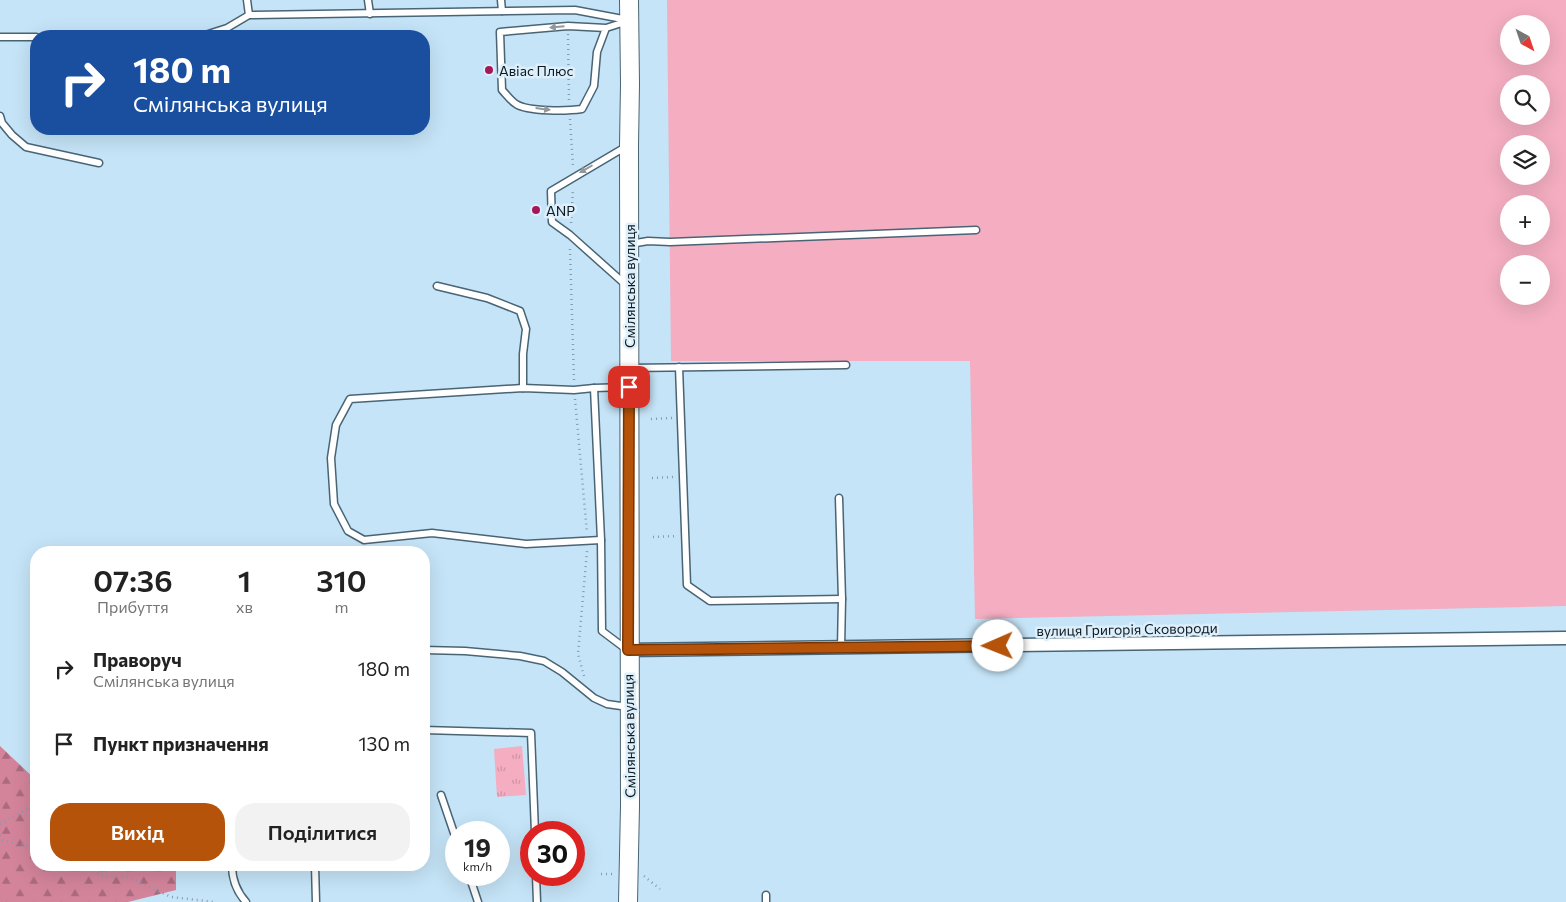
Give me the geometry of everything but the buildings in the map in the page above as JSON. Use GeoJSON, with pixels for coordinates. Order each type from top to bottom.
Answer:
{"type":"FeatureCollection","features":[{"type":"Feature","properties":{"kind":"main road","name":"Смілянська вулиця"},"geometry":{"type":"LineString","coordinates":[[628,902],[629,0]]}},
{"type":"Feature","properties":{"kind":"street","name":"вулиця Григорія Сковороди"},"geometry":{"type":"LineString","coordinates":[[628,650],[1566,638]]}},
{"type":"Feature","properties":{"kind":"lane"},"geometry":{"type":"LineString","coordinates":[[247,0],[248,15]]}},
{"type":"Feature","properties":{"kind":"lane"},"geometry":{"type":"LineString","coordinates":[[368,0],[370,14]]}},
{"type":"Feature","properties":{"kind":"lane"},"geometry":{"type":"LineString","coordinates":[[501,0],[502,11]]}},
{"type":"Feature","properties":{"kind":"lane"},"geometry":{"type":"LineString","coordinates":[[221,30],[248,15],[580,10],[629,20]]}},
{"type":"Feature","properties":{"kind":"lane"},"geometry":{"type":"LineString","coordinates":[[606,28],[597,52],[594,86],[582,109],[569,111],[542,110],[517,105],[502,90],[500,32],[568,26],[606,28],[629,20]]}},
{"type":"Feature","properties":{"kind":"lane"},"geometry":{"type":"LineString","coordinates":[[0,37],[30,37]]}},
{"type":"Feature","properties":{"kind":"lane"},"geometry":{"type":"LineString","coordinates":[[0,116],[2,122],[12,135],[26,148],[99,163]]}},
{"type":"Feature","properties":{"kind":"lane"},"geometry":{"type":"LineString","coordinates":[[628,145],[551,191],[552,222],[570,235],[629,287]]}},
{"type":"Feature","properties":{"kind":"lane"},"geometry":{"type":"LineString","coordinates":[[629,244],[648,241],[670,242],[976,230]]}},
{"type":"Feature","properties":{"kind":"lane"},"geometry":{"type":"LineString","coordinates":[[437,286],[487,298],[520,311],[526,329],[523,354],[523,388]]}},
{"type":"Feature","properties":{"kind":"lane"},"geometry":{"type":"LineString","coordinates":[[629,368],[846,365]]}},
{"type":"Feature","properties":{"kind":"lane"},"geometry":{"type":"LineString","coordinates":[[679,367],[687,585],[710,602],[842,599]]}},
{"type":"Feature","properties":{"kind":"lane"},"geometry":{"type":"LineString","coordinates":[[601,540],[526,544],[432,533],[364,540],[348,531],[334,504],[331,458],[336,424],[350,399],[523,388],[574,390],[629,387]]}},
{"type":"Feature","properties":{"kind":"lane"},"geometry":{"type":"LineString","coordinates":[[594,388],[601,540],[602,631],[628,650]]}},
{"type":"Feature","properties":{"kind":"lane"},"geometry":{"type":"LineString","coordinates":[[839,498],[842,599],[841,648]]}},
{"type":"Feature","properties":{"kind":"lane"},"geometry":{"type":"LineString","coordinates":[[430,650],[520,656],[544,661],[562,672],[594,698],[607,704],[629,707]]}},
{"type":"Feature","properties":{"kind":"lane"},"geometry":{"type":"LineString","coordinates":[[430,730],[531,733],[535,821]]}},
{"type":"Feature","properties":{"kind":"lane"},"geometry":{"type":"LineString","coordinates":[[441,796],[450,821]]}},
{"type":"Feature","properties":{"kind":"lane"},"geometry":{"type":"LineString","coordinates":[[232,871],[239,894],[246,902]]}},
{"type":"Feature","properties":{"kind":"lane"},"geometry":{"type":"LineString","coordinates":[[315,871],[316,902]]}},
{"type":"Feature","properties":{"kind":"lane"},"geometry":{"type":"LineString","coordinates":[[473,886],[478,902]]}},
{"type":"Feature","properties":{"kind":"lane"},"geometry":{"type":"LineString","coordinates":[[536,886],[537,902]]}},
{"type":"Feature","properties":{"kind":"path"},"geometry":{"type":"LineString","coordinates":[[568,26],[569,111],[574,176],[570,235],[574,390],[588,540],[578,654],[585,680],[594,698]]}},
{"type":"Feature","properties":{"kind":"path"},"geometry":{"type":"LineString","coordinates":[[651,419],[681,418]]}},
{"type":"Feature","properties":{"kind":"path"},"geometry":{"type":"LineString","coordinates":[[652,478],[683,476]]}},
{"type":"Feature","properties":{"kind":"path"},"geometry":{"type":"LineString","coordinates":[[653,537],[685,535]]}},
{"type":"Feature","properties":{"kind":"path"},"geometry":{"type":"LineString","coordinates":[[0,824],[30,807]]}},
{"type":"Feature","properties":{"kind":"path"},"geometry":{"type":"LineString","coordinates":[[0,835],[3,840],[30,847]]}},
{"type":"Feature","properties":{"kind":"path"},"geometry":{"type":"LineString","coordinates":[[92,871],[106,877],[129,877],[171,897],[215,902]]}},
{"type":"Feature","properties":{"kind":"path"},"geometry":{"type":"LineString","coordinates":[[601,874],[614,874]]}},
{"type":"Feature","properties":{"kind":"path"},"geometry":{"type":"LineString","coordinates":[[641,874],[660,889]]}},
{"type":"Feature","properties":{"kind":"green space"},"geometry":{"type":"Polygon","coordinates":[[[667,0],[1566,0],[1566,606],[975,619],[970,361],[671,361],[667,0]]]}},
{"type":"Feature","properties":{"kind":"green space"},"geometry":{"type":"Polygon","coordinates":[[[0,746],[30,774],[30,871],[176,871],[176,890],[128,902],[0,902],[0,746]]]}},
{"type":"Feature","properties":{"kind":"green space"},"geometry":{"type":"Polygon","coordinates":[[[522,746],[526,795],[497,797],[494,749],[522,746]]]}},
{"type":"Feature","properties":{"kind":"place","name":"Авіас Плюс"},"geometry":{"type":"Point","coordinates":[489,70]}},
{"type":"Feature","properties":{"kind":"place","name":"ANP"},"geometry":{"type":"Point","coordinates":[536,210]}},
{"type":"Feature","properties":{"kind":"route"},"geometry":{"type":"LineString","coordinates":[[629,387],[628,650],[998,646]]}}]}
